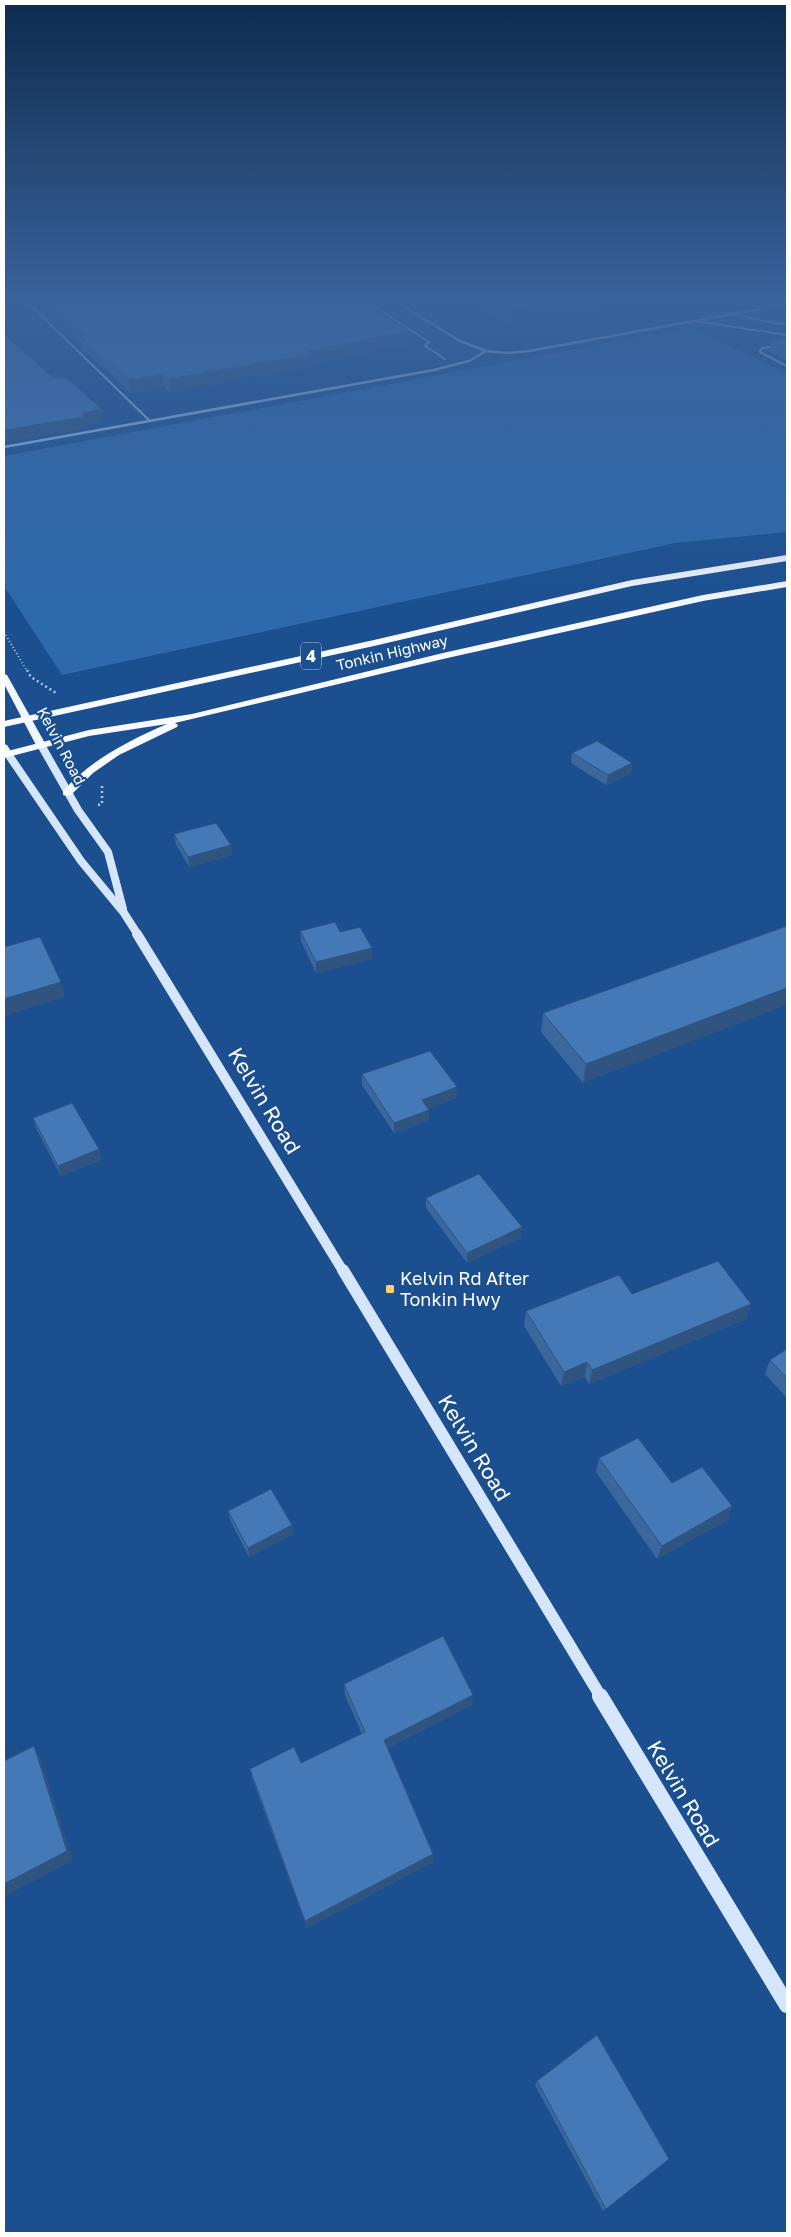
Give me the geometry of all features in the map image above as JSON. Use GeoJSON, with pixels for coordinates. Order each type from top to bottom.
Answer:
{"type":"FeatureCollection","features":[{"type":"Feature","properties":{"kind":"highway","name":"Tonkin Highway"},"geometry":{"type":"LineString","coordinates":[[4,724],[374,643],[632,583],[787,558]]}},
{"type":"Feature","properties":{"kind":"highway","name":"Tonkin Highway"},"geometry":{"type":"LineString","coordinates":[[5,752],[89,733],[192,717],[443,656],[703,598],[787,584]]}},
{"type":"Feature","properties":{"kind":"highway"},"geometry":{"type":"LineString","coordinates":[[68,793],[79,779],[98,762],[145,737],[192,717]]}},
{"type":"Feature","properties":{"kind":"main road","name":"Kelvin Road"},"geometry":{"type":"LineString","coordinates":[[4,677],[78,810],[108,852],[124,913]]}},
{"type":"Feature","properties":{"kind":"main road","name":"Kelvin Road"},"geometry":{"type":"LineString","coordinates":[[5,752],[30,782],[81,861],[124,913],[236,1092],[787,2005]]}},
{"type":"Feature","properties":{"kind":"street"},"geometry":{"type":"LineString","coordinates":[[4,447],[254,402]]}},
{"type":"Feature","properties":{"kind":"lane"},"geometry":{"type":"LineString","coordinates":[[131,402],[150,421]]}},
{"type":"Feature","properties":{"kind":"path"},"geometry":{"type":"LineString","coordinates":[[4,632],[31,677],[58,694]]}},
{"type":"Feature","properties":{"kind":"path"},"geometry":{"type":"LineString","coordinates":[[78,810],[102,804],[102,783]]}},
{"type":"Feature","properties":{"kind":"shaded area"},"geometry":{"type":"Polygon","coordinates":[[[292,402],[787,402],[787,532],[675,543],[62,675],[4,586],[4,456],[292,402]]]}},
{"type":"Feature","properties":{"kind":"building"},"geometry":{"type":"Polygon","coordinates":[[[4,402],[94,402],[102,409],[83,413],[83,417],[5,430],[4,402]]]}},
{"type":"Feature","properties":{"kind":"building"},"geometry":{"type":"Polygon","coordinates":[[[597,741],[632,763],[608,775],[572,753],[597,741]]]}},
{"type":"Feature","properties":{"kind":"building"},"geometry":{"type":"Polygon","coordinates":[[[216,823],[231,845],[188,857],[174,834],[216,823]]]}},
{"type":"Feature","properties":{"kind":"building"},"geometry":{"type":"Polygon","coordinates":[[[335,922],[340,932],[360,927],[372,948],[316,962],[300,931],[335,922]]]}},
{"type":"Feature","properties":{"kind":"building"},"geometry":{"type":"Polygon","coordinates":[[[787,926],[787,988],[586,1064],[543,1013],[787,926]]]}},
{"type":"Feature","properties":{"kind":"building"},"geometry":{"type":"Polygon","coordinates":[[[40,937],[61,982],[4,999],[4,947],[40,937]]]}},
{"type":"Feature","properties":{"kind":"building"},"geometry":{"type":"Polygon","coordinates":[[[430,1051],[457,1087],[422,1100],[429,1110],[394,1123],[362,1074],[430,1051]]]}},
{"type":"Feature","properties":{"kind":"building"},"geometry":{"type":"Polygon","coordinates":[[[72,1103],[99,1149],[58,1166],[33,1118],[72,1103]]]}},
{"type":"Feature","properties":{"kind":"building"},"geometry":{"type":"Polygon","coordinates":[[[479,1174],[522,1227],[467,1253],[426,1198],[479,1174]]]}},
{"type":"Feature","properties":{"kind":"building"},"geometry":{"type":"Polygon","coordinates":[[[718,1261],[751,1304],[592,1370],[587,1362],[564,1372],[526,1311],[619,1275],[632,1294],[718,1261]]]}},
{"type":"Feature","properties":{"kind":"building"},"geometry":{"type":"Polygon","coordinates":[[[787,1349],[787,1378],[770,1360],[787,1349]]]}},
{"type":"Feature","properties":{"kind":"building"},"geometry":{"type":"Polygon","coordinates":[[[638,1438],[672,1483],[702,1467],[732,1506],[662,1546],[599,1458],[638,1438]]]}},
{"type":"Feature","properties":{"kind":"building"},"geometry":{"type":"Polygon","coordinates":[[[271,1489],[292,1525],[248,1548],[228,1511],[271,1489]]]}},
{"type":"Feature","properties":{"kind":"building"},"geometry":{"type":"Polygon","coordinates":[[[443,1636],[473,1695],[384,1740],[433,1854],[305,1921],[250,1769],[294,1747],[301,1763],[365,1732],[344,1684],[443,1636]]]}},
{"type":"Feature","properties":{"kind":"building"},"geometry":{"type":"Polygon","coordinates":[[[34,1746],[67,1851],[4,1884],[4,1761],[34,1746]]]}},
{"type":"Feature","properties":{"kind":"building"},"geometry":{"type":"Polygon","coordinates":[[[597,2035],[669,2159],[606,2209],[537,2081],[597,2035]]]}},
{"type":"Feature","properties":{"kind":"place","name":"Kelvin Rd After Tonkin Hwy"},"geometry":{"type":"Point","coordinates":[390,1289]}}]}
